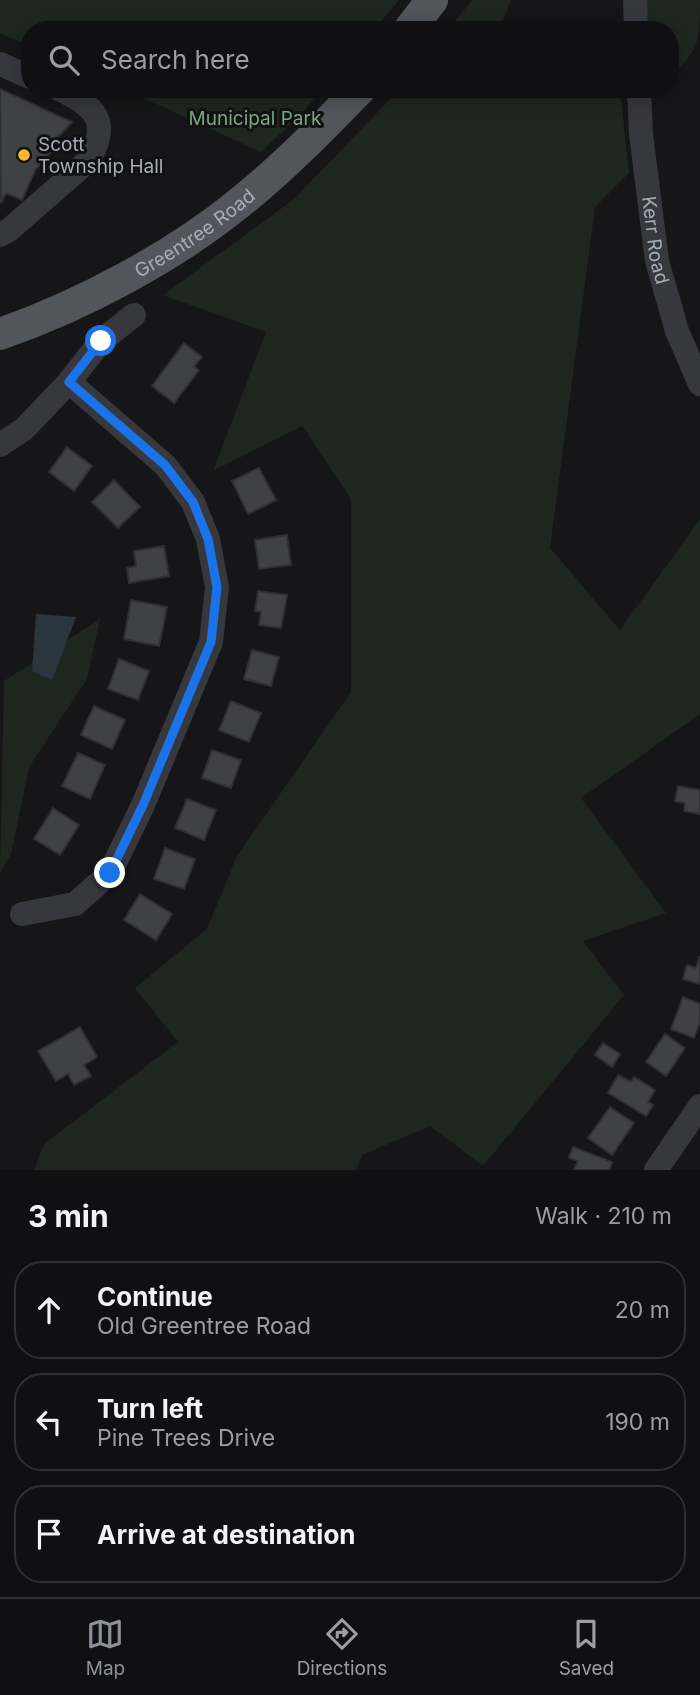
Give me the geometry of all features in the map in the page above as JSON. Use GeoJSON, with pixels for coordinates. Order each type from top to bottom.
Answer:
{"type":"FeatureCollection","features":[{"type":"Feature","properties":{"kind":"main road"},"geometry":{"type":"LineString","coordinates":[[416,21],[432,0]]}},
{"type":"Feature","properties":{"kind":"main road","name":"Greentree Road"},"geometry":{"type":"LineString","coordinates":[[0,334],[49,317],[157,260],[241,202],[295,155],[351,98]]}},
{"type":"Feature","properties":{"kind":"street"},"geometry":{"type":"LineString","coordinates":[[635,0],[636,21]]}},
{"type":"Feature","properties":{"kind":"street"},"geometry":{"type":"LineString","coordinates":[[0,64],[21,73]]}},
{"type":"Feature","properties":{"kind":"street"},"geometry":{"type":"LineString","coordinates":[[0,236],[87,162],[96,148],[98,122],[92,108],[78,98]]}},
{"type":"Feature","properties":{"kind":"street","name":"Kerr Road"},"geometry":{"type":"LineString","coordinates":[[639,98],[641,134],[657,261],[677,331],[700,384]]}},
{"type":"Feature","properties":{"kind":"street"},"geometry":{"type":"LineString","coordinates":[[0,445],[24,429],[69,382],[101,341],[134,315]]}},
{"type":"Feature","properties":{"kind":"street"},"geometry":{"type":"LineString","coordinates":[[22,914],[75,904],[110,873],[143,805],[211,642],[217,587],[208,539],[193,502],[165,465],[69,382]]}},
{"type":"Feature","properties":{"kind":"street"},"geometry":{"type":"LineString","coordinates":[[656,1170],[700,1106]]}},
{"type":"Feature","properties":{"kind":"green space"},"geometry":{"type":"Polygon","coordinates":[[[0,0],[399,0],[382,21],[21,21],[21,42],[0,33],[0,0]]]}},
{"type":"Feature","properties":{"kind":"green space"},"geometry":{"type":"Polygon","coordinates":[[[472,0],[511,0],[503,21],[455,21],[472,0]]]}},
{"type":"Feature","properties":{"kind":"green space"},"geometry":{"type":"Polygon","coordinates":[[[646,0],[700,0],[700,24],[696,43],[693,51],[679,67],[679,21],[646,21],[646,0]]]}},
{"type":"Feature","properties":{"kind":"green space","name":"Municipal Park"},"geometry":{"type":"Polygon","coordinates":[[[144,98],[314,98],[261,152],[144,98]]]}},
{"type":"Feature","properties":{"kind":"green space"},"geometry":{"type":"Polygon","coordinates":[[[391,98],[621,98],[629,173],[595,207],[550,548],[620,630],[700,519],[700,714],[581,798],[666,913],[583,941],[624,995],[483,1166],[430,1126],[362,1155],[356,1170],[34,1170],[44,1144],[178,1042],[135,988],[207,929],[237,856],[351,692],[351,499],[302,426],[213,471],[266,332],[163,295],[293,200],[391,98]]]}},
{"type":"Feature","properties":{"kind":"green space"},"geometry":{"type":"Polygon","coordinates":[[[100,619],[87,679],[29,767],[11,854],[0,874],[4,681],[100,619]]]}},
{"type":"Feature","properties":{"kind":"shaded area"},"geometry":{"type":"Polygon","coordinates":[[[36,614],[76,617],[52,680],[32,671],[36,614]]]}},
{"type":"Feature","properties":{"kind":"building","name":"Scott Township Hall"},"geometry":{"type":"Polygon","coordinates":[[[0,89],[72,122],[57,138],[60,142],[36,169],[22,200],[6,193],[1,203],[0,89]]]}},
{"type":"Feature","properties":{"kind":"building"},"geometry":{"type":"Polygon","coordinates":[[[184,343],[202,357],[194,367],[199,370],[174,403],[152,386],[184,343]]]}},
{"type":"Feature","properties":{"kind":"building"},"geometry":{"type":"Polygon","coordinates":[[[67,447],[92,466],[74,491],[49,472],[67,447]]]}},
{"type":"Feature","properties":{"kind":"building"},"geometry":{"type":"Polygon","coordinates":[[[259,468],[276,500],[248,514],[232,481],[259,468]]]}},
{"type":"Feature","properties":{"kind":"building"},"geometry":{"type":"Polygon","coordinates":[[[114,480],[140,507],[118,528],[92,502],[114,480]]]}},
{"type":"Feature","properties":{"kind":"building"},"geometry":{"type":"Polygon","coordinates":[[[287,535],[291,565],[259,569],[255,540],[287,535]]]}},
{"type":"Feature","properties":{"kind":"building"},"geometry":{"type":"Polygon","coordinates":[[[164,546],[169,576],[129,583],[127,568],[136,566],[134,551],[164,546]]]}},
{"type":"Feature","properties":{"kind":"building"},"geometry":{"type":"Polygon","coordinates":[[[258,591],[287,595],[281,628],[259,625],[261,612],[255,611],[258,591]]]}},
{"type":"Feature","properties":{"kind":"building"},"geometry":{"type":"Polygon","coordinates":[[[131,600],[167,607],[159,646],[124,639],[131,600]]]}},
{"type":"Feature","properties":{"kind":"building"},"geometry":{"type":"Polygon","coordinates":[[[252,650],[279,657],[271,686],[244,679],[252,650]]]}},
{"type":"Feature","properties":{"kind":"building"},"geometry":{"type":"Polygon","coordinates":[[[119,659],[149,671],[138,700],[108,689],[119,659]]]}},
{"type":"Feature","properties":{"kind":"building"},"geometry":{"type":"Polygon","coordinates":[[[231,701],[261,713],[249,742],[219,730],[231,701]]]}},
{"type":"Feature","properties":{"kind":"building"},"geometry":{"type":"Polygon","coordinates":[[[94,706],[125,720],[112,749],[81,735],[94,706]]]}},
{"type":"Feature","properties":{"kind":"building"},"geometry":{"type":"Polygon","coordinates":[[[212,750],[241,760],[231,788],[202,778],[212,750]]]}},
{"type":"Feature","properties":{"kind":"building"},"geometry":{"type":"Polygon","coordinates":[[[78,753],[105,765],[90,799],[62,786],[78,753]]]}},
{"type":"Feature","properties":{"kind":"building"},"geometry":{"type":"Polygon","coordinates":[[[678,786],[700,790],[700,814],[684,811],[685,803],[675,801],[678,786]]]}},
{"type":"Feature","properties":{"kind":"building"},"geometry":{"type":"Polygon","coordinates":[[[187,799],[216,810],[204,840],[175,828],[187,799]]]}},
{"type":"Feature","properties":{"kind":"building"},"geometry":{"type":"Polygon","coordinates":[[[53,808],[79,825],[60,855],[34,839],[53,808]]]}},
{"type":"Feature","properties":{"kind":"building"},"geometry":{"type":"Polygon","coordinates":[[[165,848],[195,859],[184,889],[154,879],[165,848]]]}},
{"type":"Feature","properties":{"kind":"building"},"geometry":{"type":"Polygon","coordinates":[[[140,894],[172,914],[156,940],[124,920],[140,894]]]}},
{"type":"Feature","properties":{"kind":"building"},"geometry":{"type":"Polygon","coordinates":[[[700,956],[700,984],[683,979],[687,965],[696,968],[700,956]]]}},
{"type":"Feature","properties":{"kind":"building"},"geometry":{"type":"Polygon","coordinates":[[[683,997],[700,1004],[700,1022],[694,1038],[671,1029],[683,997]]]}},
{"type":"Feature","properties":{"kind":"building"},"geometry":{"type":"Polygon","coordinates":[[[80,1027],[97,1057],[84,1065],[91,1076],[74,1085],[68,1074],[56,1081],[38,1051],[80,1027]]]}},
{"type":"Feature","properties":{"kind":"building"},"geometry":{"type":"Polygon","coordinates":[[[665,1034],[685,1048],[666,1076],[646,1062],[665,1034]]]}},
{"type":"Feature","properties":{"kind":"building"},"geometry":{"type":"Polygon","coordinates":[[[603,1043],[620,1054],[612,1067],[595,1055],[603,1043]]]}},
{"type":"Feature","properties":{"kind":"building"},"geometry":{"type":"Polygon","coordinates":[[[618,1075],[631,1082],[634,1077],[655,1090],[648,1102],[653,1105],[646,1116],[608,1093],[618,1075]]]}},
{"type":"Feature","properties":{"kind":"building"},"geometry":{"type":"Polygon","coordinates":[[[610,1107],[634,1123],[612,1155],[588,1138],[610,1107]]]}},
{"type":"Feature","properties":{"kind":"building"},"geometry":{"type":"Polygon","coordinates":[[[573,1147],[612,1162],[609,1170],[574,1170],[578,1161],[569,1158],[573,1147]]]}},
{"type":"Feature","properties":{"kind":"place","name":"Scott Township Hall"},"geometry":{"type":"Point","coordinates":[24,155]}},
{"type":"Feature","properties":{"kind":"route"},"geometry":{"type":"LineString","coordinates":[[101,341],[69,382],[165,465],[193,502],[208,539],[217,587],[211,642],[143,805],[110,873]]}}]}
